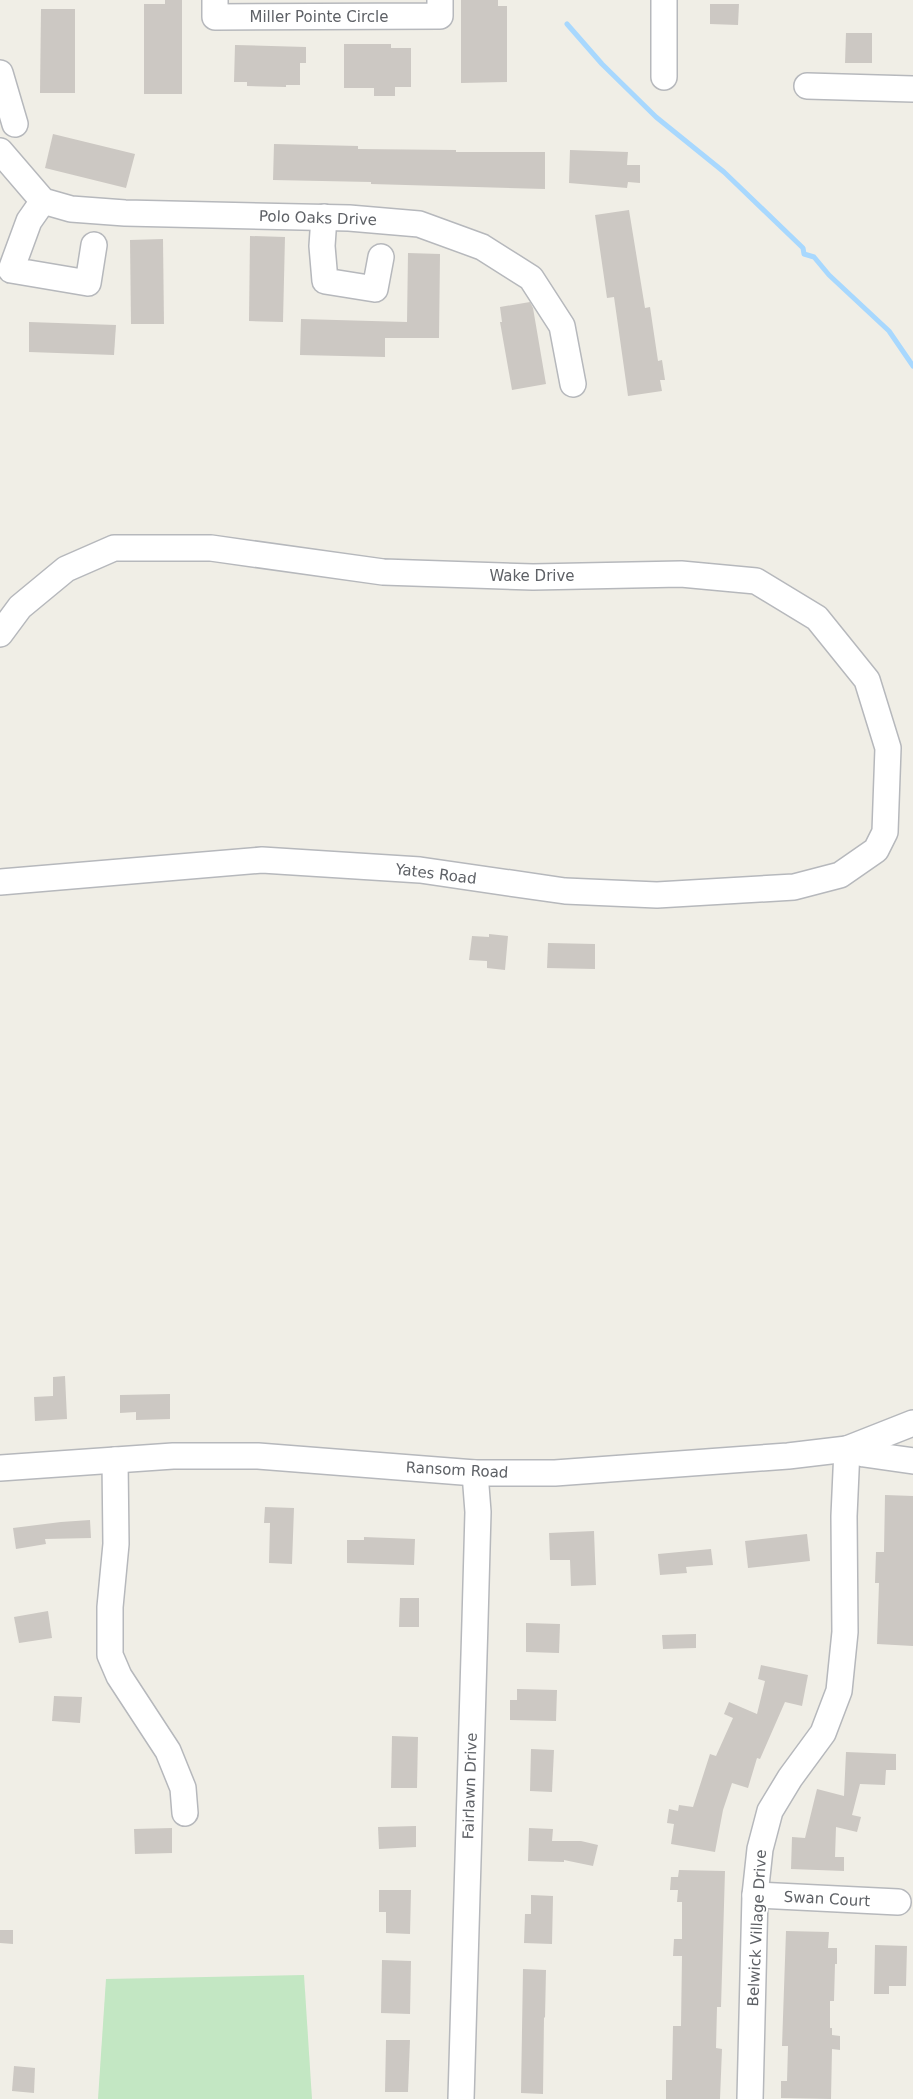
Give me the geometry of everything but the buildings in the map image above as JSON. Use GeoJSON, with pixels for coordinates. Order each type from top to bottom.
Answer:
{"type":"FeatureCollection","features":[{"type":"Feature","properties":{"kind":"street","name":"Miller Pointe Circle"},"geometry":{"type":"LineString","coordinates":[[216,0],[215,17],[440,8]]}},
{"type":"Feature","properties":{"kind":"street"},"geometry":{"type":"LineString","coordinates":[[664,0],[664,77]]}},
{"type":"Feature","properties":{"kind":"street"},"geometry":{"type":"LineString","coordinates":[[0,71],[15,124]]}},
{"type":"Feature","properties":{"kind":"street"},"geometry":{"type":"LineString","coordinates":[[807,86],[913,88]]}},
{"type":"Feature","properties":{"kind":"street"},"geometry":{"type":"LineString","coordinates":[[0,151],[43,200],[29,221],[11,270],[88,283],[94,245]]}},
{"type":"Feature","properties":{"kind":"street","name":"Polo Oaks Drive"},"geometry":{"type":"LineString","coordinates":[[43,200],[71,209],[125,213],[324,217],[419,224],[482,247],[531,278],[562,326],[573,384]]}},
{"type":"Feature","properties":{"kind":"street"},"geometry":{"type":"LineString","coordinates":[[324,217],[322,246],[325,282],[375,289],[381,257]]}},
{"type":"Feature","properties":{"kind":"street","name":"Wake Drive"},"geometry":{"type":"LineString","coordinates":[[0,634],[20,607],[66,569],[114,548],[210,548],[383,572],[533,577],[681,574],[756,581],[817,618],[867,680],[888,748],[885,832],[876,850],[864,858]]}},
{"type":"Feature","properties":{"kind":"street","name":"Yates Road"},"geometry":{"type":"LineString","coordinates":[[0,882],[262,860],[420,870],[565,891],[658,895],[794,887],[840,875],[864,858]]}},
{"type":"Feature","properties":{"kind":"street"},"geometry":{"type":"LineString","coordinates":[[847,1449],[913,1422]]}},
{"type":"Feature","properties":{"kind":"street","name":"Ransom Road"},"geometry":{"type":"LineString","coordinates":[[0,1468],[173,1456],[258,1456],[475,1474],[575,1471],[788,1456],[847,1449],[864,1454],[913,1462]]}},
{"type":"Feature","properties":{"kind":"street","name":"Belwick Village Drive"},"geometry":{"type":"LineString","coordinates":[[750,2099],[755,1895],[760,1849],[770,1811],[790,1778],[824,1732],[839,1690],[844,1632],[844,1516],[847,1449]]}},
{"type":"Feature","properties":{"kind":"street"},"geometry":{"type":"LineString","coordinates":[[115,1460],[116,1544],[110,1607],[110,1655],[119,1676],[168,1751],[183,1788],[185,1813]]}},
{"type":"Feature","properties":{"kind":"street","name":"Fairlawn Drive"},"geometry":{"type":"LineString","coordinates":[[461,2099],[478,1512],[475,1474]]}},
{"type":"Feature","properties":{"kind":"street","name":"Swan Court"},"geometry":{"type":"LineString","coordinates":[[755,1895],[898,1902]]}},
{"type":"Feature","properties":{"kind":"green space"},"geometry":{"type":"Polygon","coordinates":[[[304,1975],[312,2099],[98,2099],[106,1979],[304,1975]]]}},
{"type":"Feature","properties":{"kind":"waterway"},"geometry":{"type":"LineString","coordinates":[[567,24],[602,64],[656,117],[724,172],[803,248],[804,254],[814,257],[829,275],[889,331],[913,366]]}}]}
